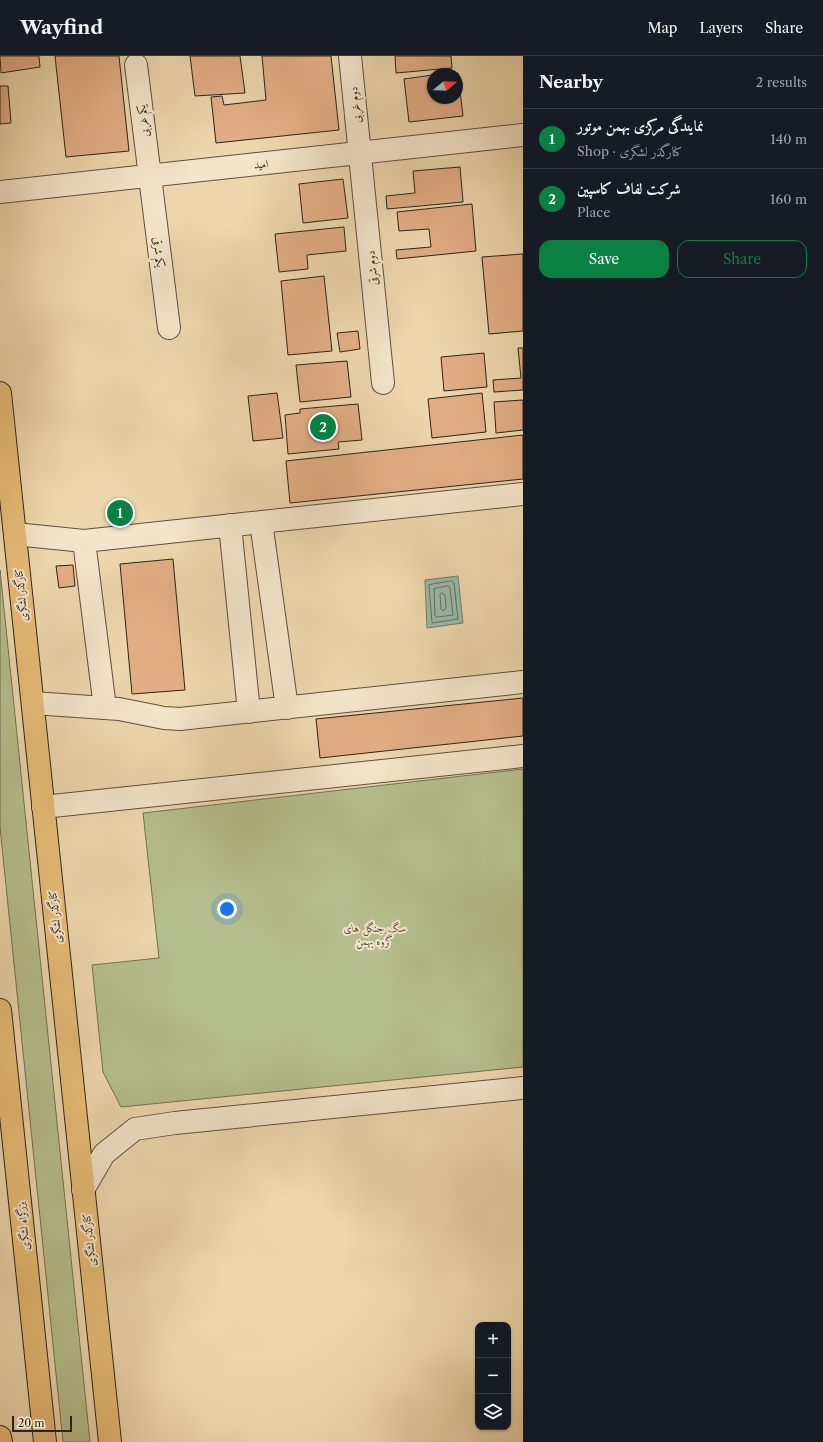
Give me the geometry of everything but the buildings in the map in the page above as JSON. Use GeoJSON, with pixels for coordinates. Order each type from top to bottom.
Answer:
{"type":"FeatureCollection","features":[{"type":"Feature","properties":{"kind":"main road","name":"کنارگذر لشگری"},"geometry":{"type":"LineString","coordinates":[[0,393],[110,1442]]}},
{"type":"Feature","properties":{"kind":"main road","name":"بزرگراه لشگری"},"geometry":{"type":"LineString","coordinates":[[0,1010],[45,1442]]}},
{"type":"Feature","properties":{"kind":"main road"},"geometry":{"type":"LineString","coordinates":[[0,1437],[0,1442]]}},
{"type":"Feature","properties":{"kind":"lane","name":"دوم غربی"},"geometry":{"type":"LineString","coordinates":[[350,56],[360,153]]}},
{"type":"Feature","properties":{"kind":"lane","name":"یکم غربی"},"geometry":{"type":"LineString","coordinates":[[136,65],[150,176]]}},
{"type":"Feature","properties":{"kind":"lane","name":"امید"},"geometry":{"type":"LineString","coordinates":[[0,192],[523,135]]}},
{"type":"Feature","properties":{"kind":"lane","name":"دوم شرقی"},"geometry":{"type":"LineString","coordinates":[[360,153],[383,383]]}},
{"type":"Feature","properties":{"kind":"lane","name":"یکم شرقی"},"geometry":{"type":"LineString","coordinates":[[150,176],[169,328]]}},
{"type":"Feature","properties":{"kind":"lane"},"geometry":{"type":"LineString","coordinates":[[15,534],[84,541],[523,494]]}},
{"type":"Feature","properties":{"kind":"lane"},"geometry":{"type":"LineString","coordinates":[[261,522],[287,708]]}},
{"type":"Feature","properties":{"kind":"lane"},"geometry":{"type":"LineString","coordinates":[[230,525],[249,712]]}},
{"type":"Feature","properties":{"kind":"lane"},"geometry":{"type":"LineString","coordinates":[[84,541],[105,708]]}},
{"type":"Feature","properties":{"kind":"lane"},"geometry":{"type":"LineString","coordinates":[[32,703],[105,708],[140,712],[164,718],[195,718],[523,682]]}},
{"type":"Feature","properties":{"kind":"lane"},"geometry":{"type":"LineString","coordinates":[[43,807],[523,756]]}},
{"type":"Feature","properties":{"kind":"lane"},"geometry":{"type":"LineString","coordinates":[[83,1190],[104,1154],[135,1129],[175,1123],[523,1088]]}},
{"type":"Feature","properties":{"kind":"green space"},"geometry":{"type":"Polygon","coordinates":[[[0,570],[90,1442],[63,1442],[0,827],[0,570]]]}},
{"type":"Feature","properties":{"kind":"green space","name":"سگ جنگل های گروه بهمن"},"geometry":{"type":"Polygon","coordinates":[[[523,769],[523,1067],[121,1107],[103,1072],[92,965],[159,958],[143,813],[523,769]]]}},
{"type":"Feature","properties":{"kind":"water"},"geometry":{"type":"Polygon","coordinates":[[[458,576],[463,623],[427,628],[425,580],[458,576]]]}},
{"type":"Feature","properties":{"kind":"place","name":"شرکت لفاف کاسپین"},"geometry":{"type":"Point","coordinates":[323,427]}},
{"type":"Feature","properties":{"kind":"place","name":"نمایندگی مرکزی بهمن موتور"},"geometry":{"type":"Point","coordinates":[120,513]}}]}
